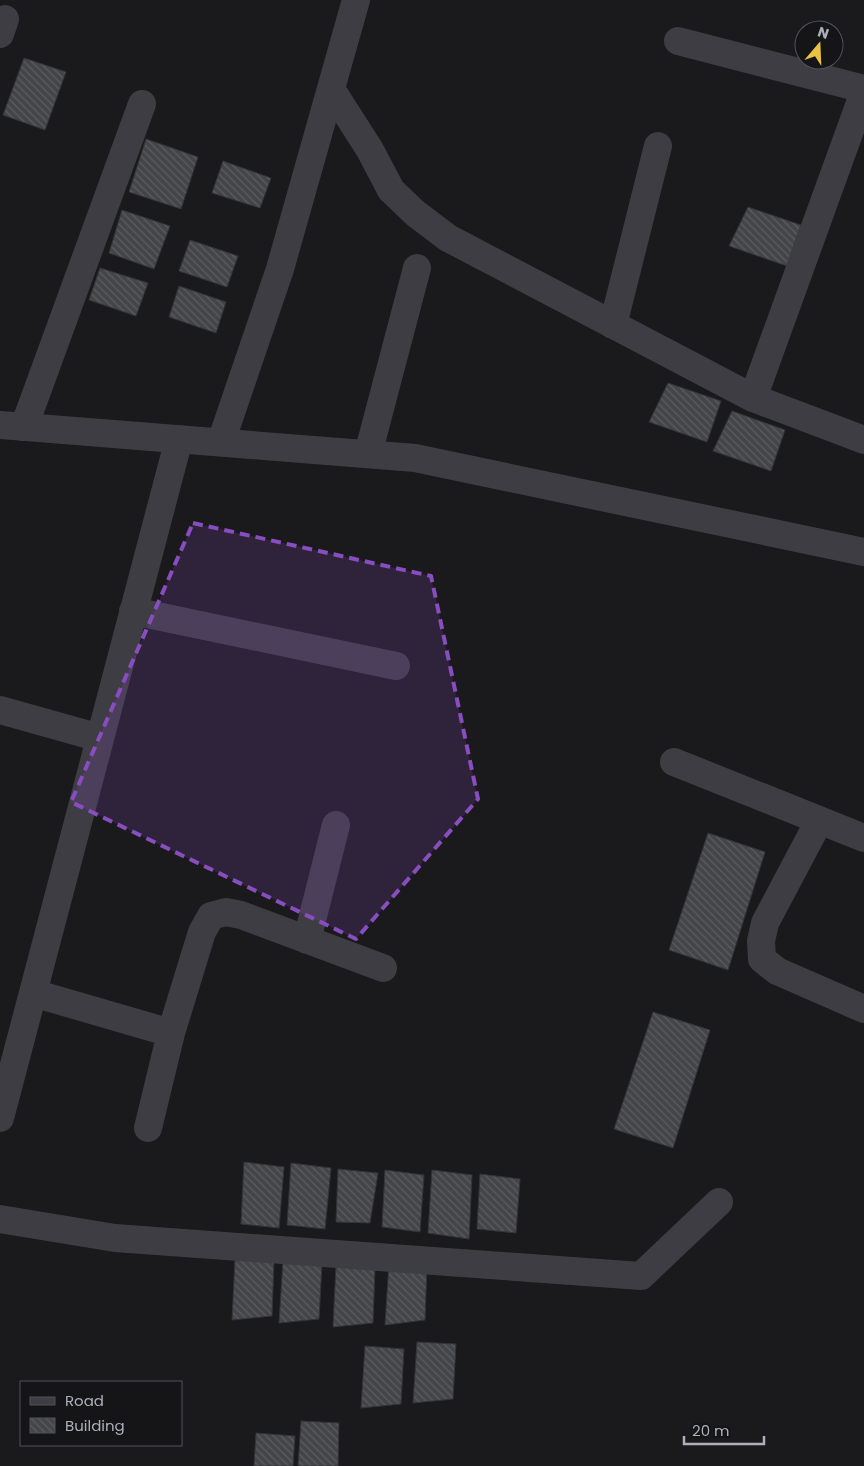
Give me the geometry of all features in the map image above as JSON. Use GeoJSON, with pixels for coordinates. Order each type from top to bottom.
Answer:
{"type":"FeatureCollection","features":[{"type":"Feature","properties":{"kind":"street"},"geometry":{"type":"LineString","coordinates":[[221,442],[280,269],[356,0]]}},
{"type":"Feature","properties":{"kind":"street"},"geometry":{"type":"LineString","coordinates":[[678,41],[864,90],[753,398]]}},
{"type":"Feature","properties":{"kind":"street"},"geometry":{"type":"LineString","coordinates":[[331,89],[370,150],[391,190],[448,238],[753,398],[864,440]]}},
{"type":"Feature","properties":{"kind":"street"},"geometry":{"type":"LineString","coordinates":[[142,104],[12,426],[415,458],[864,552]]}},
{"type":"Feature","properties":{"kind":"street"},"geometry":{"type":"LineString","coordinates":[[613,325],[658,146]]}},
{"type":"Feature","properties":{"kind":"street"},"geometry":{"type":"LineString","coordinates":[[368,454],[418,268]]}},
{"type":"Feature","properties":{"kind":"street"},"geometry":{"type":"LineString","coordinates":[[0,1118],[179,439]]}},
{"type":"Feature","properties":{"kind":"street"},"geometry":{"type":"LineString","coordinates":[[133,611],[396,666]]}},
{"type":"Feature","properties":{"kind":"street"},"geometry":{"type":"LineString","coordinates":[[0,710],[100,738]]}},
{"type":"Feature","properties":{"kind":"street"},"geometry":{"type":"LineString","coordinates":[[674,762],[864,838]]}},
{"type":"Feature","properties":{"kind":"street"},"geometry":{"type":"LineString","coordinates":[[819,821],[765,923],[761,941],[762,959],[777,971],[864,1009]]}},
{"type":"Feature","properties":{"kind":"street"},"geometry":{"type":"LineString","coordinates":[[307,940],[336,825]]}},
{"type":"Feature","properties":{"kind":"street"},"geometry":{"type":"LineString","coordinates":[[148,1128],[171,1033],[202,932],[212,916],[226,912],[241,915],[383,968]]}},
{"type":"Feature","properties":{"kind":"street"},"geometry":{"type":"LineString","coordinates":[[33,993],[171,1033]]}},
{"type":"Feature","properties":{"kind":"street"},"geometry":{"type":"LineString","coordinates":[[0,1219],[115,1238],[641,1276],[719,1202]]}},
{"type":"Feature","properties":{"kind":"highlighted area"},"geometry":{"type":"Polygon","coordinates":[[[193,523],[431,576],[478,799],[356,939],[71,802],[193,523]]]}},
{"type":"Feature","properties":{"kind":"building"},"geometry":{"type":"Polygon","coordinates":[[[24,58],[66,72],[45,130],[3,115],[24,58]]]}},
{"type":"Feature","properties":{"kind":"building"},"geometry":{"type":"Polygon","coordinates":[[[146,139],[198,157],[181,209],[129,192],[146,139]]]}},
{"type":"Feature","properties":{"kind":"building"},"geometry":{"type":"Polygon","coordinates":[[[223,161],[271,178],[260,208],[212,193],[223,161]]]}},
{"type":"Feature","properties":{"kind":"building"},"geometry":{"type":"Polygon","coordinates":[[[748,207],[801,225],[787,266],[729,246],[748,207]]]}},
{"type":"Feature","properties":{"kind":"building"},"geometry":{"type":"Polygon","coordinates":[[[122,210],[170,226],[154,269],[109,253],[122,210]]]}},
{"type":"Feature","properties":{"kind":"building"},"geometry":{"type":"Polygon","coordinates":[[[190,240],[238,256],[227,287],[179,271],[190,240]]]}},
{"type":"Feature","properties":{"kind":"building"},"geometry":{"type":"Polygon","coordinates":[[[100,268],[148,283],[136,316],[89,300],[100,268]]]}},
{"type":"Feature","properties":{"kind":"building"},"geometry":{"type":"Polygon","coordinates":[[[179,286],[226,302],[216,333],[169,317],[179,286]]]}},
{"type":"Feature","properties":{"kind":"building"},"geometry":{"type":"Polygon","coordinates":[[[668,383],[721,401],[707,442],[649,422],[668,383]]]}},
{"type":"Feature","properties":{"kind":"building"},"geometry":{"type":"Polygon","coordinates":[[[732,411],[785,430],[771,471],[713,451],[732,411]]]}},
{"type":"Feature","properties":{"kind":"building"},"geometry":{"type":"Polygon","coordinates":[[[708,833],[765,852],[728,970],[669,950],[708,833]]]}},
{"type":"Feature","properties":{"kind":"building"},"geometry":{"type":"Polygon","coordinates":[[[653,1012],[710,1030],[673,1148],[614,1129],[653,1012]]]}},
{"type":"Feature","properties":{"kind":"building"},"geometry":{"type":"Polygon","coordinates":[[[244,1162],[284,1167],[279,1228],[241,1224],[244,1162]]]}},
{"type":"Feature","properties":{"kind":"building"},"geometry":{"type":"Polygon","coordinates":[[[291,1163],[331,1168],[325,1229],[287,1225],[291,1163]]]}},
{"type":"Feature","properties":{"kind":"building"},"geometry":{"type":"Polygon","coordinates":[[[338,1169],[378,1173],[370,1223],[336,1222],[338,1169]]]}},
{"type":"Feature","properties":{"kind":"building"},"geometry":{"type":"Polygon","coordinates":[[[385,1170],[424,1175],[420,1232],[382,1227],[385,1170]]]}},
{"type":"Feature","properties":{"kind":"building"},"geometry":{"type":"Polygon","coordinates":[[[432,1170],[472,1175],[469,1239],[428,1233],[432,1170]]]}},
{"type":"Feature","properties":{"kind":"building"},"geometry":{"type":"Polygon","coordinates":[[[480,1174],[520,1179],[516,1233],[477,1229],[480,1174]]]}},
{"type":"Feature","properties":{"kind":"building"},"geometry":{"type":"Polygon","coordinates":[[[235,1259],[274,1261],[272,1316],[232,1320],[235,1259]]]}},
{"type":"Feature","properties":{"kind":"building"},"geometry":{"type":"Polygon","coordinates":[[[283,1261],[322,1264],[319,1319],[279,1323],[283,1261]]]}},
{"type":"Feature","properties":{"kind":"building"},"geometry":{"type":"Polygon","coordinates":[[[389,1263],[427,1265],[425,1320],[385,1325],[389,1263]]]}},
{"type":"Feature","properties":{"kind":"building"},"geometry":{"type":"Polygon","coordinates":[[[336,1265],[375,1268],[373,1323],[333,1327],[336,1265]]]}},
{"type":"Feature","properties":{"kind":"building"},"geometry":{"type":"Polygon","coordinates":[[[417,1342],[456,1344],[453,1399],[413,1403],[417,1342]]]}},
{"type":"Feature","properties":{"kind":"building"},"geometry":{"type":"Polygon","coordinates":[[[365,1346],[404,1349],[401,1404],[361,1408],[365,1346]]]}},
{"type":"Feature","properties":{"kind":"building"},"geometry":{"type":"Polygon","coordinates":[[[301,1421],[339,1423],[338,1466],[298,1466],[301,1421]]]}},
{"type":"Feature","properties":{"kind":"building"},"geometry":{"type":"Polygon","coordinates":[[[256,1433],[295,1436],[293,1466],[254,1466],[256,1433]]]}}]}
